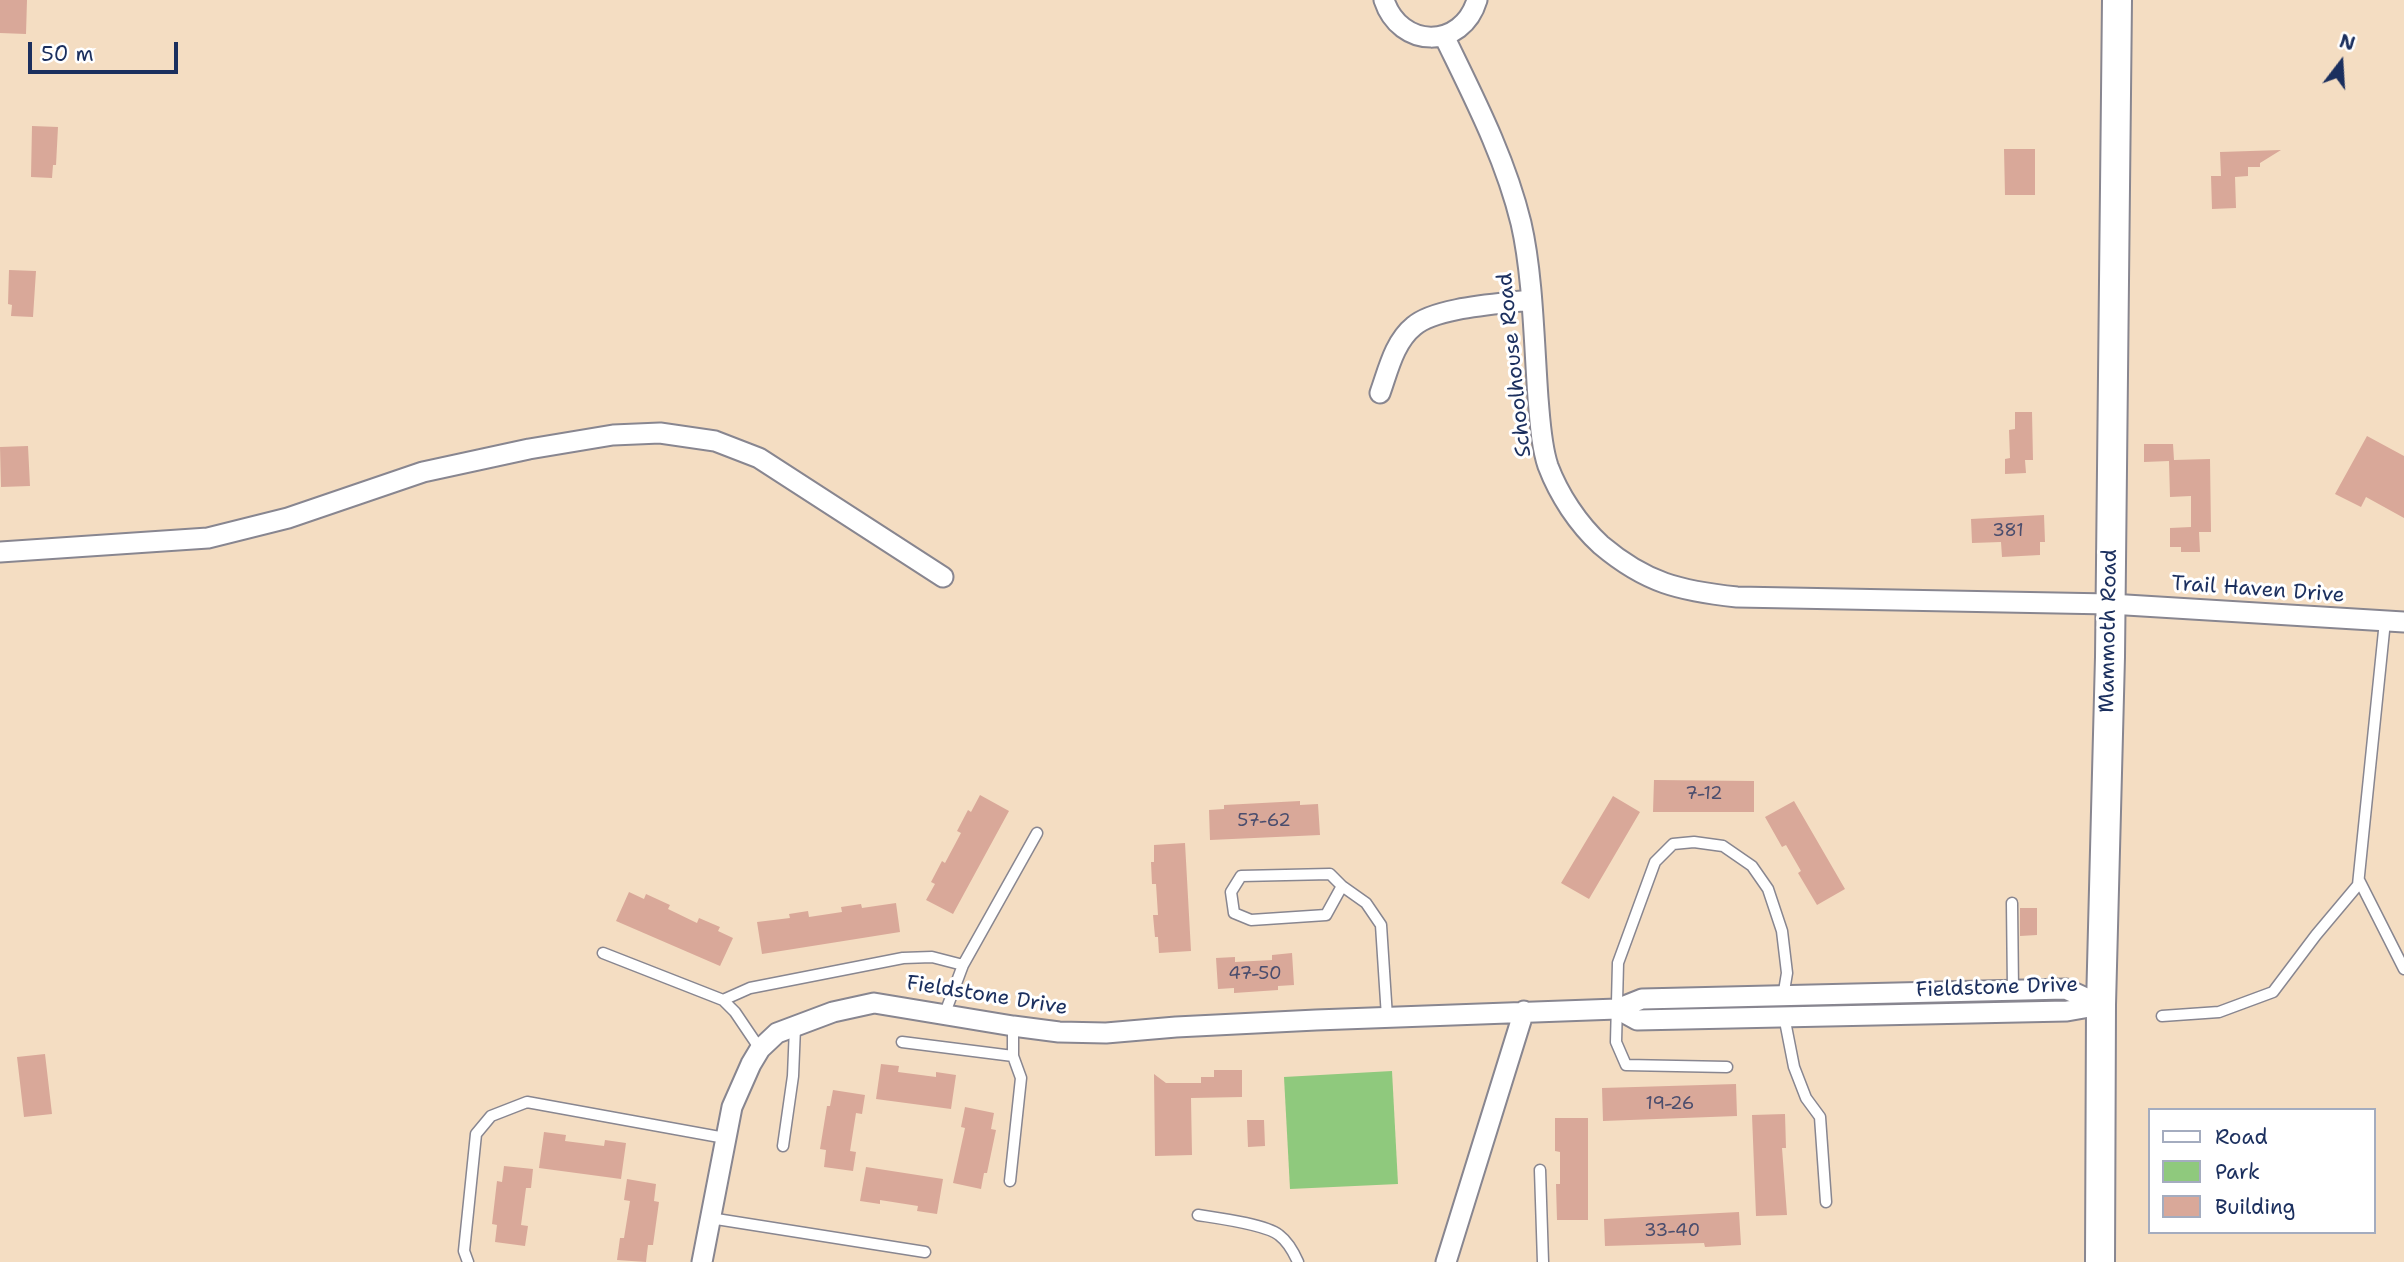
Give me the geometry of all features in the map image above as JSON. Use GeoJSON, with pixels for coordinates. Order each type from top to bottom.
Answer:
{"type":"FeatureCollection","features":[{"type":"Feature","properties":{"kind":"main road","name":"Mammoth Road"},"geometry":{"type":"LineString","coordinates":[[2100,1262],[2101,1005],[2110,604],[2117,0]]}},
{"type":"Feature","properties":{"kind":"street"},"geometry":{"type":"LineString","coordinates":[[1384,0],[1391,16],[1401,27],[1414,35],[1429,38],[1444,36],[1459,29],[1470,17],[1477,0]]}},
{"type":"Feature","properties":{"kind":"street","name":"Schoolhouse Road"},"geometry":{"type":"LineString","coordinates":[[1444,36],[1488,127],[1521,223],[1541,430],[1548,465],[1565,500],[1587,532],[1620,561],[1656,582],[1695,593],[1737,597],[2110,604]]}},
{"type":"Feature","properties":{"kind":"street"},"geometry":{"type":"LineString","coordinates":[[1380,393],[1395,350],[1413,326],[1438,314],[1530,300]]}},
{"type":"Feature","properties":{"kind":"street"},"geometry":{"type":"LineString","coordinates":[[0,552],[208,538],[288,517],[423,472],[613,435],[660,433],[715,441],[759,458],[943,577]]}},
{"type":"Feature","properties":{"kind":"street","name":"Trail Haven Drive"},"geometry":{"type":"LineString","coordinates":[[2110,604],[2394,621]]}},
{"type":"Feature","properties":{"kind":"street","name":"Fieldstone Drive"},"geometry":{"type":"LineString","coordinates":[[702,1262],[732,1107],[760,1049],[777,1034],[795,1026],[832,1012],[874,1003],[1059,1032],[1106,1033],[1387,1017],[1617,1009],[1642,999],[2066,989],[2101,1005]]}},
{"type":"Feature","properties":{"kind":"street","name":"Fieldstone Drive"},"geometry":{"type":"LineString","coordinates":[[1617,1009],[1637,1020],[2067,1011],[2101,1005]]}},
{"type":"Feature","properties":{"kind":"street"},"geometry":{"type":"LineString","coordinates":[[1446,1262],[1524,1011]]}},
{"type":"Feature","properties":{"kind":"lane"},"geometry":{"type":"LineString","coordinates":[[2162,1016],[2220,1012],[2273,992],[2316,935],[2358,886],[2394,621]]}},
{"type":"Feature","properties":{"kind":"lane"},"geometry":{"type":"LineString","coordinates":[[945,1013],[963,965],[1037,833]]}},
{"type":"Feature","properties":{"kind":"lane"},"geometry":{"type":"LineString","coordinates":[[1727,1067],[1626,1065],[1616,1042],[1618,963],[1655,862],[1673,844],[1695,842],[1723,846],[1752,866],[1768,889],[1782,931],[1787,973],[1783,996],[1794,1067],[1806,1098],[1820,1117],[1826,1202]]}},
{"type":"Feature","properties":{"kind":"lane"},"geometry":{"type":"LineString","coordinates":[[1342,886],[1326,915],[1251,920],[1234,913],[1231,892],[1241,876],[1330,874],[1366,903],[1381,925],[1387,1017]]}},
{"type":"Feature","properties":{"kind":"lane"},"geometry":{"type":"LineString","coordinates":[[2359,879],[2404,969]]}},
{"type":"Feature","properties":{"kind":"lane"},"geometry":{"type":"LineString","coordinates":[[2012,903],[2012,990]]}},
{"type":"Feature","properties":{"kind":"lane"},"geometry":{"type":"LineString","coordinates":[[603,953],[723,1000],[735,1012],[760,1049]]}},
{"type":"Feature","properties":{"kind":"lane"},"geometry":{"type":"LineString","coordinates":[[723,1000],[750,988],[903,958],[932,957],[963,965]]}},
{"type":"Feature","properties":{"kind":"lane"},"geometry":{"type":"LineString","coordinates":[[783,1146],[793,1076],[795,1026]]}},
{"type":"Feature","properties":{"kind":"lane"},"geometry":{"type":"LineString","coordinates":[[1010,1181],[1021,1078],[1013,1056],[1013,1026]]}},
{"type":"Feature","properties":{"kind":"lane"},"geometry":{"type":"LineString","coordinates":[[902,1042],[1013,1056]]}},
{"type":"Feature","properties":{"kind":"lane"},"geometry":{"type":"LineString","coordinates":[[468,1262],[464,1251],[477,1134],[491,1116],[527,1102],[725,1138]]}},
{"type":"Feature","properties":{"kind":"lane"},"geometry":{"type":"LineString","coordinates":[[1540,1170],[1543,1262]]}},
{"type":"Feature","properties":{"kind":"lane"},"geometry":{"type":"LineString","coordinates":[[1198,1215],[1253,1225],[1278,1234],[1298,1262]]}},
{"type":"Feature","properties":{"kind":"lane"},"geometry":{"type":"LineString","coordinates":[[710,1218],[925,1252]]}},
{"type":"Feature","properties":{"kind":"green space"},"geometry":{"type":"Polygon","coordinates":[[[1392,1071],[1398,1184],[1290,1189],[1284,1077],[1392,1071]]]}},
{"type":"Feature","properties":{"kind":"building"},"geometry":{"type":"Polygon","coordinates":[[[0,0],[27,0],[26,34],[0,33],[0,0]]]}},
{"type":"Feature","properties":{"kind":"building"},"geometry":{"type":"Polygon","coordinates":[[[32,126],[58,127],[56,165],[53,165],[52,178],[31,177],[32,126]]]}},
{"type":"Feature","properties":{"kind":"building"},"geometry":{"type":"Polygon","coordinates":[[[2004,149],[2035,149],[2035,195],[2005,195],[2004,149]]]}},
{"type":"Feature","properties":{"kind":"building"},"geometry":{"type":"Polygon","coordinates":[[[2281,150],[2260,163],[2260,167],[2248,167],[2248,176],[2235,177],[2236,208],[2212,209],[2211,176],[2221,176],[2220,152],[2281,150]]]}},
{"type":"Feature","properties":{"kind":"building"},"geometry":{"type":"Polygon","coordinates":[[[9,270],[36,271],[33,317],[11,316],[12,305],[8,304],[9,270]]]}},
{"type":"Feature","properties":{"kind":"building"},"geometry":{"type":"Polygon","coordinates":[[[2015,412],[2032,412],[2033,460],[2025,460],[2026,473],[2005,474],[2005,459],[2010,458],[2009,430],[2015,429],[2015,412]]]}},
{"type":"Feature","properties":{"kind":"building"},"geometry":{"type":"Polygon","coordinates":[[[2367,436],[2404,456],[2404,518],[2366,497],[2361,507],[2335,494],[2367,436]]]}},
{"type":"Feature","properties":{"kind":"building"},"geometry":{"type":"Polygon","coordinates":[[[2144,444],[2173,444],[2174,460],[2210,459],[2211,532],[2199,532],[2200,552],[2181,552],[2181,547],[2170,547],[2170,528],[2191,527],[2191,496],[2170,497],[2169,461],[2144,462],[2144,444]]]}},
{"type":"Feature","properties":{"kind":"building"},"geometry":{"type":"Polygon","coordinates":[[[28,446],[30,486],[1,487],[0,447],[28,446]]]}},
{"type":"Feature","properties":{"kind":"building"},"geometry":{"type":"Polygon","coordinates":[[[2044,515],[2045,542],[2040,542],[2040,555],[2002,557],[2001,542],[1972,543],[1971,519],[2044,515]]]}},
{"type":"Feature","properties":{"kind":"building"},"geometry":{"type":"Polygon","coordinates":[[[1654,780],[1754,781],[1754,812],[1653,812],[1654,780]]]}},
{"type":"Feature","properties":{"kind":"building"},"geometry":{"type":"Polygon","coordinates":[[[980,795],[1009,811],[953,914],[926,900],[935,884],[931,882],[961,833],[957,831],[980,795]]]}},
{"type":"Feature","properties":{"kind":"building"},"geometry":{"type":"Polygon","coordinates":[[[1613,796],[1640,812],[1589,899],[1561,883],[1613,796]]]}},
{"type":"Feature","properties":{"kind":"building"},"geometry":{"type":"Polygon","coordinates":[[[1300,801],[1300,805],[1318,804],[1320,835],[1210,840],[1209,810],[1224,809],[1224,805],[1300,801]]]}},
{"type":"Feature","properties":{"kind":"building"},"geometry":{"type":"Polygon","coordinates":[[[1794,801],[1845,889],[1817,905],[1798,873],[1801,871],[1786,845],[1782,847],[1765,817],[1794,801]]]}},
{"type":"Feature","properties":{"kind":"building"},"geometry":{"type":"Polygon","coordinates":[[[1185,843],[1191,951],[1159,953],[1153,915],[1158,915],[1156,884],[1152,884],[1151,862],[1154,862],[1154,845],[1185,843]]]}},
{"type":"Feature","properties":{"kind":"building"},"geometry":{"type":"Polygon","coordinates":[[[629,892],[644,899],[646,894],[670,905],[668,909],[697,923],[699,918],[720,927],[718,931],[733,938],[720,966],[616,921],[629,892]]]}},
{"type":"Feature","properties":{"kind":"building"},"geometry":{"type":"Polygon","coordinates":[[[896,903],[900,932],[762,954],[757,922],[790,918],[789,914],[808,911],[809,917],[842,912],[841,907],[861,904],[862,908],[896,903]]]}},
{"type":"Feature","properties":{"kind":"building"},"geometry":{"type":"Polygon","coordinates":[[[2020,908],[2037,908],[2037,935],[2020,936],[2020,908]]]}},
{"type":"Feature","properties":{"kind":"building"},"geometry":{"type":"Polygon","coordinates":[[[1292,953],[1294,985],[1278,986],[1278,990],[1234,993],[1234,988],[1218,989],[1216,958],[1235,957],[1235,962],[1272,960],[1272,955],[1292,953]]]}},
{"type":"Feature","properties":{"kind":"building"},"geometry":{"type":"Polygon","coordinates":[[[45,1054],[52,1114],[24,1117],[17,1057],[45,1054]]]}},
{"type":"Feature","properties":{"kind":"building"},"geometry":{"type":"Polygon","coordinates":[[[881,1064],[899,1066],[898,1072],[936,1077],[936,1072],[956,1075],[951,1109],[876,1099],[881,1064]]]}},
{"type":"Feature","properties":{"kind":"building"},"geometry":{"type":"Polygon","coordinates":[[[1214,1070],[1242,1070],[1242,1097],[1191,1098],[1192,1155],[1155,1156],[1154,1074],[1166,1083],[1201,1083],[1201,1077],[1214,1077],[1214,1070]]]}},
{"type":"Feature","properties":{"kind":"building"},"geometry":{"type":"Polygon","coordinates":[[[1736,1084],[1737,1116],[1603,1121],[1602,1088],[1736,1084]]]}},
{"type":"Feature","properties":{"kind":"building"},"geometry":{"type":"Polygon","coordinates":[[[833,1090],[865,1095],[862,1114],[856,1113],[850,1151],[856,1152],[853,1171],[824,1167],[826,1150],[820,1149],[827,1106],[830,1106],[833,1090]]]}},
{"type":"Feature","properties":{"kind":"building"},"geometry":{"type":"Polygon","coordinates":[[[965,1107],[994,1113],[991,1129],[996,1130],[981,1189],[953,1183],[965,1128],[961,1127],[965,1107]]]}},
{"type":"Feature","properties":{"kind":"building"},"geometry":{"type":"Polygon","coordinates":[[[1785,1114],[1786,1148],[1782,1148],[1787,1215],[1756,1216],[1752,1115],[1785,1114]]]}},
{"type":"Feature","properties":{"kind":"building"},"geometry":{"type":"Polygon","coordinates":[[[1555,1118],[1588,1118],[1588,1220],[1557,1220],[1556,1184],[1560,1184],[1560,1152],[1555,1151],[1555,1118]]]}},
{"type":"Feature","properties":{"kind":"building"},"geometry":{"type":"Polygon","coordinates":[[[1247,1120],[1264,1120],[1265,1146],[1248,1147],[1247,1120]]]}},
{"type":"Feature","properties":{"kind":"building"},"geometry":{"type":"Polygon","coordinates":[[[544,1132],[566,1135],[565,1141],[604,1146],[605,1140],[626,1143],[621,1179],[539,1168],[544,1132]]]}},
{"type":"Feature","properties":{"kind":"building"},"geometry":{"type":"Polygon","coordinates":[[[504,1166],[533,1169],[531,1188],[526,1188],[521,1225],[528,1226],[525,1246],[495,1242],[497,1225],[492,1224],[497,1181],[502,1182],[504,1166]]]}},
{"type":"Feature","properties":{"kind":"building"},"geometry":{"type":"Polygon","coordinates":[[[866,1167],[943,1179],[937,1214],[917,1211],[918,1206],[880,1200],[880,1204],[860,1201],[866,1167]]]}},
{"type":"Feature","properties":{"kind":"building"},"geometry":{"type":"Polygon","coordinates":[[[627,1179],[656,1184],[654,1201],[659,1202],[653,1245],[648,1245],[646,1262],[617,1260],[620,1238],[624,1238],[630,1201],[624,1200],[627,1179]]]}},
{"type":"Feature","properties":{"kind":"building"},"geometry":{"type":"Polygon","coordinates":[[[1739,1212],[1741,1245],[1705,1247],[1704,1243],[1605,1246],[1604,1219],[1739,1212]]]}}]}
